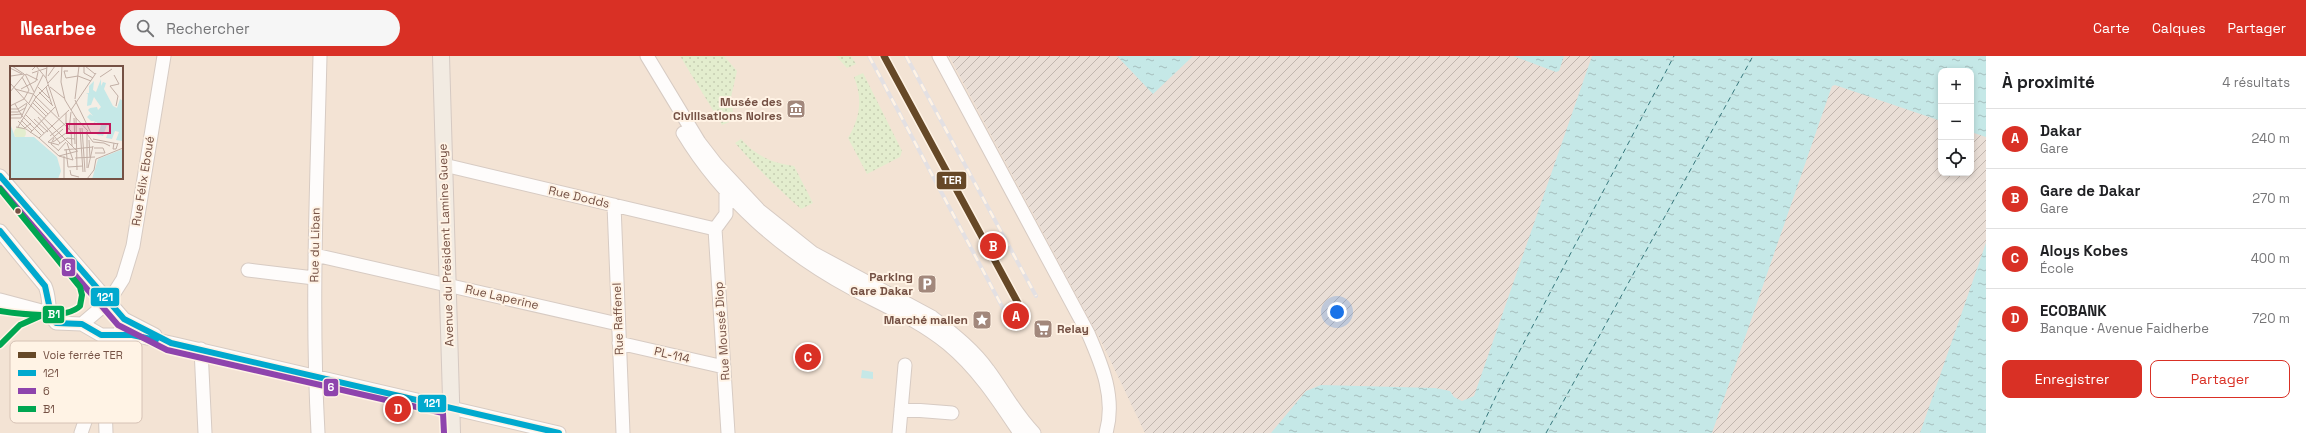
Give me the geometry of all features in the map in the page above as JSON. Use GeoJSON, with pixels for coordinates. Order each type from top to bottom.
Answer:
{"type":"FeatureCollection","features":[{"type":"Feature","properties":{"kind":"main road","name":"Avenue du Président Lamine Gueye"},"geometry":{"type":"LineString","coordinates":[[441,56],[452,433]]}},
{"type":"Feature","properties":{"kind":"street","name":"Rue Félix Eboué"},"geometry":{"type":"LineString","coordinates":[[82,324],[109,301],[123,279],[132,246],[164,56]]}},
{"type":"Feature","properties":{"kind":"street","name":"Rue du Liban"},"geometry":{"type":"LineString","coordinates":[[318,433],[315,376],[314,278],[320,56]]}},
{"type":"Feature","properties":{"kind":"street"},"geometry":{"type":"LineString","coordinates":[[637,56],[693,150],[726,190],[745,209],[792,250],[820,269],[911,319],[947,343],[966,361],[990,388],[1020,433]]}},
{"type":"Feature","properties":{"kind":"street"},"geometry":{"type":"LineString","coordinates":[[647,56],[699,142],[732,182],[759,210],[813,253],[932,317],[945,327],[970,349],[987,369],[1034,433]]}},
{"type":"Feature","properties":{"kind":"street"},"geometry":{"type":"LineString","coordinates":[[939,56],[1088,333],[1101,362],[1108,389],[1110,412],[1106,433]]}},
{"type":"Feature","properties":{"kind":"street","name":"Rue Dodds"},"geometry":{"type":"LineString","coordinates":[[444,165],[715,229]]}},
{"type":"Feature","properties":{"kind":"street"},"geometry":{"type":"LineString","coordinates":[[0,176],[124,319],[171,343]]}},
{"type":"Feature","properties":{"kind":"street"},"geometry":{"type":"LineString","coordinates":[[715,229],[726,214],[726,190]]}},
{"type":"Feature","properties":{"kind":"street","name":"Rue Raffenel"},"geometry":{"type":"LineString","coordinates":[[614,205],[623,433]]}},
{"type":"Feature","properties":{"kind":"street"},"geometry":{"type":"LineString","coordinates":[[726,214],[745,209]]}},
{"type":"Feature","properties":{"kind":"street","name":"Rue Moussé Diop"},"geometry":{"type":"LineString","coordinates":[[715,229],[728,433]]}},
{"type":"Feature","properties":{"kind":"street"},"geometry":{"type":"LineString","coordinates":[[0,230],[45,286],[49,294],[49,313]]}},
{"type":"Feature","properties":{"kind":"street","name":"Rue Laperine"},"geometry":{"type":"LineString","coordinates":[[315,255],[618,324]]}},
{"type":"Feature","properties":{"kind":"street"},"geometry":{"type":"LineString","coordinates":[[248,270],[314,278]]}},
{"type":"Feature","properties":{"kind":"street"},"geometry":{"type":"LineString","coordinates":[[0,300],[49,313],[56,322],[82,324],[101,335],[119,335],[171,343],[451,407],[530,430],[558,433]]}},
{"type":"Feature","properties":{"kind":"street"},"geometry":{"type":"LineString","coordinates":[[116,341],[124,319]]}},
{"type":"Feature","properties":{"kind":"street"},"geometry":{"type":"LineString","coordinates":[[101,335],[104,341]]}},
{"type":"Feature","properties":{"kind":"street","name":"PL-114"},"geometry":{"type":"LineString","coordinates":[[619,343],[724,367]]}},
{"type":"Feature","properties":{"kind":"street"},"geometry":{"type":"LineString","coordinates":[[201,350],[205,433]]}},
{"type":"Feature","properties":{"kind":"street"},"geometry":{"type":"LineString","coordinates":[[899,433],[905,364]]}},
{"type":"Feature","properties":{"kind":"street"},"geometry":{"type":"LineString","coordinates":[[901,409],[952,413]]}},
{"type":"Feature","properties":{"kind":"street"},"geometry":{"type":"LineString","coordinates":[[81,433],[84,423]]}},
{"type":"Feature","properties":{"kind":"street"},"geometry":{"type":"LineString","coordinates":[[106,423],[106,433]]}},
{"type":"Feature","properties":{"kind":"shaded area"},"geometry":{"type":"Polygon","coordinates":[[[0,56],[1513,56],[1271,433],[0,433],[0,56]]]}},
{"type":"Feature","properties":{"kind":"shaded area"},"geometry":{"type":"Polygon","coordinates":[[[949,56],[1986,56],[1986,433],[1145,433],[1102,343],[949,56]]]}},
{"type":"Feature","properties":{"kind":"green space"},"geometry":{"type":"Polygon","coordinates":[[[680,56],[724,56],[737,71],[731,97],[734,120],[722,125],[680,56]]]}},
{"type":"Feature","properties":{"kind":"green space"},"geometry":{"type":"Polygon","coordinates":[[[836,56],[851,56],[856,64],[847,68],[836,56]]]}},
{"type":"Feature","properties":{"kind":"green space"},"geometry":{"type":"Polygon","coordinates":[[[863,73],[902,151],[900,157],[867,174],[848,138],[858,116],[859,108],[859,93],[854,77],[863,73]]]}},
{"type":"Feature","properties":{"kind":"green space"},"geometry":{"type":"Polygon","coordinates":[[[741,139],[765,158],[794,166],[813,203],[801,209],[767,177],[735,143],[741,139]]]}},
{"type":"Feature","properties":{"kind":"water"},"geometry":{"type":"Polygon","coordinates":[[[1117,56],[1193,56],[1153,94],[1117,56]]]}},
{"type":"Feature","properties":{"kind":"water"},"geometry":{"type":"Polygon","coordinates":[[[1513,56],[1564,56],[1559,71],[1556,72],[1513,56]]]}},
{"type":"Feature","properties":{"kind":"water"},"geometry":{"type":"Polygon","coordinates":[[[1592,56],[1986,56],[1986,137],[1974,133],[1974,68],[1938,68],[1938,120],[1835,85],[1832,86],[1712,433],[1271,433],[1306,391],[1321,385],[1435,388],[1450,391],[1454,397],[1462,401],[1474,396],[1592,56]]]}},
{"type":"Feature","properties":{"kind":"water"},"geometry":{"type":"Polygon","coordinates":[[[1986,243],[1986,433],[1920,433],[1986,243]]]}},
{"type":"Feature","properties":{"kind":"water"},"geometry":{"type":"Polygon","coordinates":[[[862,370],[873,372],[873,379],[861,378],[862,370]]]}},
{"type":"Feature","properties":{"kind":"ferry route"},"geometry":{"type":"LineString","coordinates":[[1479,433],[1496,396],[1674,56]]}},
{"type":"Feature","properties":{"kind":"ferry route"},"geometry":{"type":"LineString","coordinates":[[1546,433],[1753,56]]}},
{"type":"Feature","properties":{"kind":"railway"},"geometry":{"type":"LineString","coordinates":[[869,56],[1005,312]]}},
{"type":"Feature","properties":{"kind":"railway"},"geometry":{"type":"LineString","coordinates":[[906,56],[1036,296]]}},
{"type":"Feature","properties":{"kind":"rail line","name":"TER"},"geometry":{"type":"LineString","coordinates":[[884,56],[1019,305]]}},
{"type":"Feature","properties":{"kind":"transit line","name":"121"},"geometry":{"type":"LineString","coordinates":[[0,176],[124,319],[171,343],[559,433]]}},
{"type":"Feature","properties":{"kind":"transit line","name":"6"},"geometry":{"type":"LineString","coordinates":[[0,188],[118,325],[167,350],[443,413],[444,433]]}},
{"type":"Feature","properties":{"kind":"transit line","name":"B1"},"geometry":{"type":"LineString","coordinates":[[0,189],[80,287],[82,295],[80,306],[73,310],[54,315],[0,311]]}},
{"type":"Feature","properties":{"kind":"transit line","name":"121"},"geometry":{"type":"LineString","coordinates":[[0,231],[45,286],[51,314],[56,323],[82,324],[101,335],[132,335],[156,340]]}},
{"type":"Feature","properties":{"kind":"transit line","name":"B1"},"geometry":{"type":"LineString","coordinates":[[0,345],[20,325],[47,313]]}},
{"type":"Feature","properties":{"kind":"place","name":"Musée des Civilisations Noires"},"geometry":{"type":"Point","coordinates":[796,109]}},
{"type":"Feature","properties":{"kind":"place","name":"Gare de Dakar"},"geometry":{"type":"Point","coordinates":[993,246]}},
{"type":"Feature","properties":{"kind":"place","name":"Parking Gare Dakar"},"geometry":{"type":"Point","coordinates":[927,284]}},
{"type":"Feature","properties":{"kind":"place","name":"Dakar"},"geometry":{"type":"Point","coordinates":[1016,316]}},
{"type":"Feature","properties":{"kind":"place","name":"Marché malien"},"geometry":{"type":"Point","coordinates":[982,320]}},
{"type":"Feature","properties":{"kind":"place","name":"Relay"},"geometry":{"type":"Point","coordinates":[1043,329]}},
{"type":"Feature","properties":{"kind":"place","name":"Aloys Kobes"},"geometry":{"type":"Point","coordinates":[808,357]}},
{"type":"Feature","properties":{"kind":"place","name":"ECOBANK"},"geometry":{"type":"Point","coordinates":[398,409]}}]}
